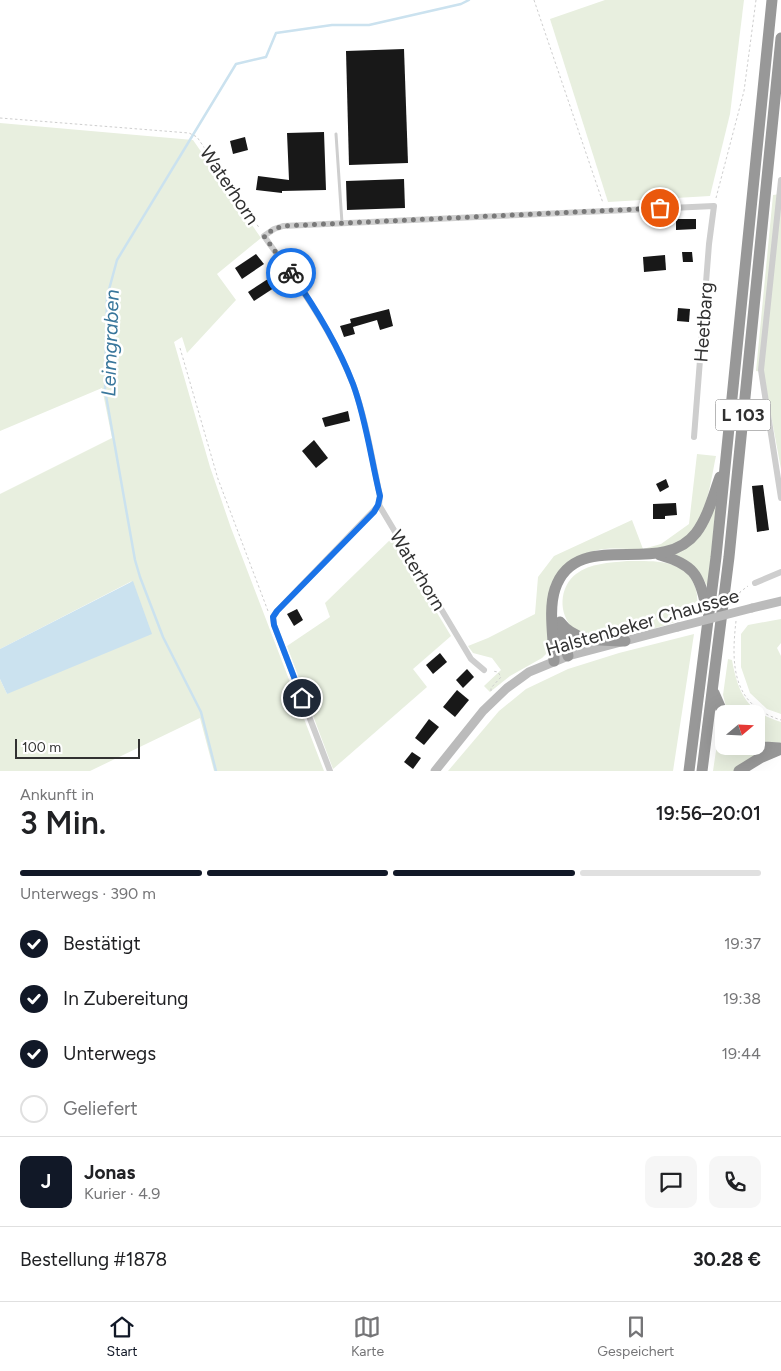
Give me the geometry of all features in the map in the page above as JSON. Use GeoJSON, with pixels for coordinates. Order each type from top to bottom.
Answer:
{"type":"FeatureCollection","features":[{"type":"Feature","properties":{"kind":"highway","name":"L 103"},"geometry":{"type":"LineString","coordinates":[[689,771],[709,618],[726,461],[772,0]]}},
{"type":"Feature","properties":{"kind":"highway","name":"L 103"},"geometry":{"type":"LineString","coordinates":[[702,771],[714,691],[730,547],[781,38]]}},
{"type":"Feature","properties":{"kind":"highway","name":"L 103"},"geometry":{"type":"LineString","coordinates":[[554,661],[552,633],[554,600],[555,590],[562,576],[583,559],[595,556],[657,554],[673,551],[685,543],[695,534],[705,516],[726,461]]}},
{"type":"Feature","properties":{"kind":"highway","name":"L 103"},"geometry":{"type":"LineString","coordinates":[[657,554],[682,562],[696,574],[703,588],[709,618]]}},
{"type":"Feature","properties":{"kind":"highway"},"geometry":{"type":"LineString","coordinates":[[554,600],[568,656]]}},
{"type":"Feature","properties":{"kind":"highway"},"geometry":{"type":"LineString","coordinates":[[560,622],[566,631],[578,637],[625,641]]}},
{"type":"Feature","properties":{"kind":"highway","name":"L 103"},"geometry":{"type":"LineString","coordinates":[[714,691],[720,705]]}},
{"type":"Feature","properties":{"kind":"highway"},"geometry":{"type":"LineString","coordinates":[[765,747],[781,749]]}},
{"type":"Feature","properties":{"kind":"highway"},"geometry":{"type":"LineString","coordinates":[[739,771],[760,758],[781,749]]}},
{"type":"Feature","properties":{"kind":"main road","name":"Halstenbeker Chaussee"},"geometry":{"type":"LineString","coordinates":[[435,771],[462,736],[495,699],[529,672],[568,656],[781,601]]}},
{"type":"Feature","properties":{"kind":"street"},"geometry":{"type":"LineString","coordinates":[[781,180],[761,370],[781,498]]}},
{"type":"Feature","properties":{"kind":"street"},"geometry":{"type":"LineString","coordinates":[[264,236],[274,229],[283,226],[714,206]]}},
{"type":"Feature","properties":{"kind":"street","name":"Heetbarg"},"geometry":{"type":"LineString","coordinates":[[694,438],[709,244],[714,206]]}},
{"type":"Feature","properties":{"kind":"street","name":"Waterhorn"},"geometry":{"type":"LineString","coordinates":[[264,236],[307,296],[353,384],[380,496],[378,505],[472,659],[484,670]]}},
{"type":"Feature","properties":{"kind":"street"},"geometry":{"type":"LineString","coordinates":[[330,771],[274,625],[273,617],[378,505]]}},
{"type":"Feature","properties":{"kind":"street"},"geometry":{"type":"LineString","coordinates":[[755,583],[781,572]]}},
{"type":"Feature","properties":{"kind":"lane"},"geometry":{"type":"LineString","coordinates":[[336,134],[342,224]]}},
{"type":"Feature","properties":{"kind":"path"},"geometry":{"type":"LineString","coordinates":[[534,0],[606,211]]}},
{"type":"Feature","properties":{"kind":"path"},"geometry":{"type":"LineString","coordinates":[[714,206],[744,91],[756,0]]}},
{"type":"Feature","properties":{"kind":"path","name":"Waterhorn"},"geometry":{"type":"LineString","coordinates":[[0,118],[189,133],[197,137],[264,236]]}},
{"type":"Feature","properties":{"kind":"path"},"geometry":{"type":"LineString","coordinates":[[180,348],[228,508],[267,610],[273,617]]}},
{"type":"Feature","properties":{"kind":"path"},"geometry":{"type":"LineString","coordinates":[[737,610],[740,592],[744,587],[755,583]]}},
{"type":"Feature","properties":{"kind":"path"},"geometry":{"type":"LineString","coordinates":[[736,617],[734,650],[740,688],[750,703],[765,714],[781,720]]}},
{"type":"Feature","properties":{"kind":"path"},"geometry":{"type":"LineString","coordinates":[[492,692],[491,688],[501,677],[498,672]]}},
{"type":"Feature","properties":{"kind":"green space"},"geometry":{"type":"Polygon","coordinates":[[[605,0],[744,0],[730,114],[710,196],[608,202],[550,19],[605,0]]]}},
{"type":"Feature","properties":{"kind":"green space"},"geometry":{"type":"Polygon","coordinates":[[[0,123],[193,140],[261,238],[217,274],[236,300],[187,353],[182,337],[174,342],[210,467],[231,528],[324,771],[214,771],[200,718],[90,771],[0,771],[0,679],[7,694],[132,581],[0,649],[0,494],[112,438],[102,388],[0,431],[0,123]]]}},
{"type":"Feature","properties":{"kind":"green space"},"geometry":{"type":"Polygon","coordinates":[[[781,194],[781,469],[763,372],[756,371],[773,195],[781,194]]]}},
{"type":"Feature","properties":{"kind":"green space"},"geometry":{"type":"Polygon","coordinates":[[[697,454],[716,456],[706,503],[694,529],[685,539],[664,549],[600,550],[582,555],[567,564],[554,578],[549,592],[547,615],[549,646],[547,653],[542,658],[510,676],[490,692],[484,686],[501,670],[492,658],[473,653],[468,646],[535,614],[538,577],[554,556],[632,520],[643,549],[661,544],[689,524],[697,454]]]}},
{"type":"Feature","properties":{"kind":"green space"},"geometry":{"type":"Polygon","coordinates":[[[717,497],[707,586],[697,572],[673,555],[682,551],[696,539],[717,497]]]}},
{"type":"Feature","properties":{"kind":"green space"},"geometry":{"type":"Polygon","coordinates":[[[392,538],[451,636],[413,669],[427,687],[333,769],[287,646],[330,617],[325,603],[392,538]]]}},
{"type":"Feature","properties":{"kind":"green space"},"geometry":{"type":"Polygon","coordinates":[[[627,561],[658,562],[678,567],[686,572],[696,590],[698,614],[635,633],[596,636],[575,629],[568,622],[562,601],[570,579],[582,570],[594,566],[627,561]]]}},
{"type":"Feature","properties":{"kind":"green space"},"geometry":{"type":"Polygon","coordinates":[[[781,619],[781,643],[777,648],[781,656],[781,714],[767,709],[765,705],[750,693],[741,667],[741,634],[748,625],[781,619]]]}},
{"type":"Feature","properties":{"kind":"green space"},"geometry":{"type":"Polygon","coordinates":[[[694,634],[673,771],[448,771],[499,711],[526,689],[568,669],[619,653],[694,634]]]}},
{"type":"Feature","properties":{"kind":"green space"},"geometry":{"type":"Polygon","coordinates":[[[728,659],[732,660],[737,682],[750,705],[726,705],[723,695],[728,659]]]}},
{"type":"Feature","properties":{"kind":"green space"},"geometry":{"type":"Polygon","coordinates":[[[765,716],[781,722],[781,743],[765,742],[765,716]]]}},
{"type":"Feature","properties":{"kind":"green space"},"geometry":{"type":"Polygon","coordinates":[[[715,755],[759,755],[734,771],[713,771],[715,755]]]}},
{"type":"Feature","properties":{"kind":"water"},"geometry":{"type":"Polygon","coordinates":[[[133,581],[152,634],[7,694],[0,679],[0,649],[133,581]]]}},
{"type":"Feature","properties":{"kind":"building"},"geometry":{"type":"Polygon","coordinates":[[[404,49],[408,163],[349,165],[346,51],[404,49]]]}},
{"type":"Feature","properties":{"kind":"building"},"geometry":{"type":"Polygon","coordinates":[[[324,132],[326,190],[282,191],[282,193],[256,190],[258,176],[289,180],[287,133],[324,132]]]}},
{"type":"Feature","properties":{"kind":"building"},"geometry":{"type":"Polygon","coordinates":[[[245,137],[248,150],[233,154],[230,141],[245,137]]]}},
{"type":"Feature","properties":{"kind":"building"},"geometry":{"type":"Polygon","coordinates":[[[404,179],[405,208],[347,210],[346,181],[404,179]]]}},
{"type":"Feature","properties":{"kind":"building"},"geometry":{"type":"Polygon","coordinates":[[[676,219],[696,219],[696,229],[676,230],[676,219]]]}},
{"type":"Feature","properties":{"kind":"building"},"geometry":{"type":"Polygon","coordinates":[[[682,252],[692,252],[693,262],[683,262],[682,252]]]}},
{"type":"Feature","properties":{"kind":"building"},"geometry":{"type":"Polygon","coordinates":[[[256,254],[264,264],[242,279],[235,268],[256,254]]]}},
{"type":"Feature","properties":{"kind":"building"},"geometry":{"type":"Polygon","coordinates":[[[665,255],[666,270],[644,272],[643,257],[665,255]]]}},
{"type":"Feature","properties":{"kind":"building"},"geometry":{"type":"Polygon","coordinates":[[[271,277],[277,286],[254,301],[248,292],[271,277]]]}},
{"type":"Feature","properties":{"kind":"building"},"geometry":{"type":"Polygon","coordinates":[[[678,308],[690,309],[689,322],[677,321],[678,308]]]}},
{"type":"Feature","properties":{"kind":"building"},"geometry":{"type":"Polygon","coordinates":[[[389,309],[393,326],[380,330],[377,320],[353,327],[355,334],[344,337],[340,326],[351,323],[350,319],[389,309]]]}},
{"type":"Feature","properties":{"kind":"building"},"geometry":{"type":"Polygon","coordinates":[[[348,411],[350,421],[325,427],[322,418],[348,411]]]}},
{"type":"Feature","properties":{"kind":"building"},"geometry":{"type":"Polygon","coordinates":[[[314,440],[328,458],[316,468],[302,451],[314,440]]]}},
{"type":"Feature","properties":{"kind":"building"},"geometry":{"type":"Polygon","coordinates":[[[666,479],[669,487],[660,492],[656,484],[666,479]]]}},
{"type":"Feature","properties":{"kind":"building"},"geometry":{"type":"Polygon","coordinates":[[[763,485],[769,530],[757,532],[752,486],[763,485]]]}},
{"type":"Feature","properties":{"kind":"building"},"geometry":{"type":"Polygon","coordinates":[[[676,503],[677,515],[665,516],[665,519],[653,519],[653,504],[676,503]]]}},
{"type":"Feature","properties":{"kind":"building"},"geometry":{"type":"Polygon","coordinates":[[[297,609],[303,620],[294,626],[287,614],[297,609]]]}},
{"type":"Feature","properties":{"kind":"building"},"geometry":{"type":"Polygon","coordinates":[[[440,653],[447,662],[433,674],[426,665],[440,653]]]}},
{"type":"Feature","properties":{"kind":"building"},"geometry":{"type":"Polygon","coordinates":[[[467,669],[474,677],[463,688],[456,680],[467,669]]]}},
{"type":"Feature","properties":{"kind":"building"},"geometry":{"type":"Polygon","coordinates":[[[457,690],[469,700],[455,717],[443,707],[457,690]]]}},
{"type":"Feature","properties":{"kind":"building"},"geometry":{"type":"Polygon","coordinates":[[[429,719],[439,727],[424,745],[415,738],[429,719]]]}},
{"type":"Feature","properties":{"kind":"building"},"geometry":{"type":"Polygon","coordinates":[[[412,752],[421,758],[413,769],[404,762],[412,752]]]}},
{"type":"Feature","properties":{"kind":"waterway","name":"Leimgraben"},"geometry":{"type":"LineString","coordinates":[[216,771],[201,712],[163,637],[135,560],[105,390],[107,297],[117,260],[236,64],[266,57],[276,33],[332,25],[369,25],[461,4],[469,0]]}},
{"type":"Feature","properties":{"kind":"way so far"},"geometry":{"type":"LineString","coordinates":[[291,273],[264,236],[274,229],[283,226],[660,208]]}},
{"type":"Feature","properties":{"kind":"route"},"geometry":{"type":"LineString","coordinates":[[291,273],[320,319],[353,384],[380,496],[374,512],[273,617],[274,625],[302,698]]}}]}
